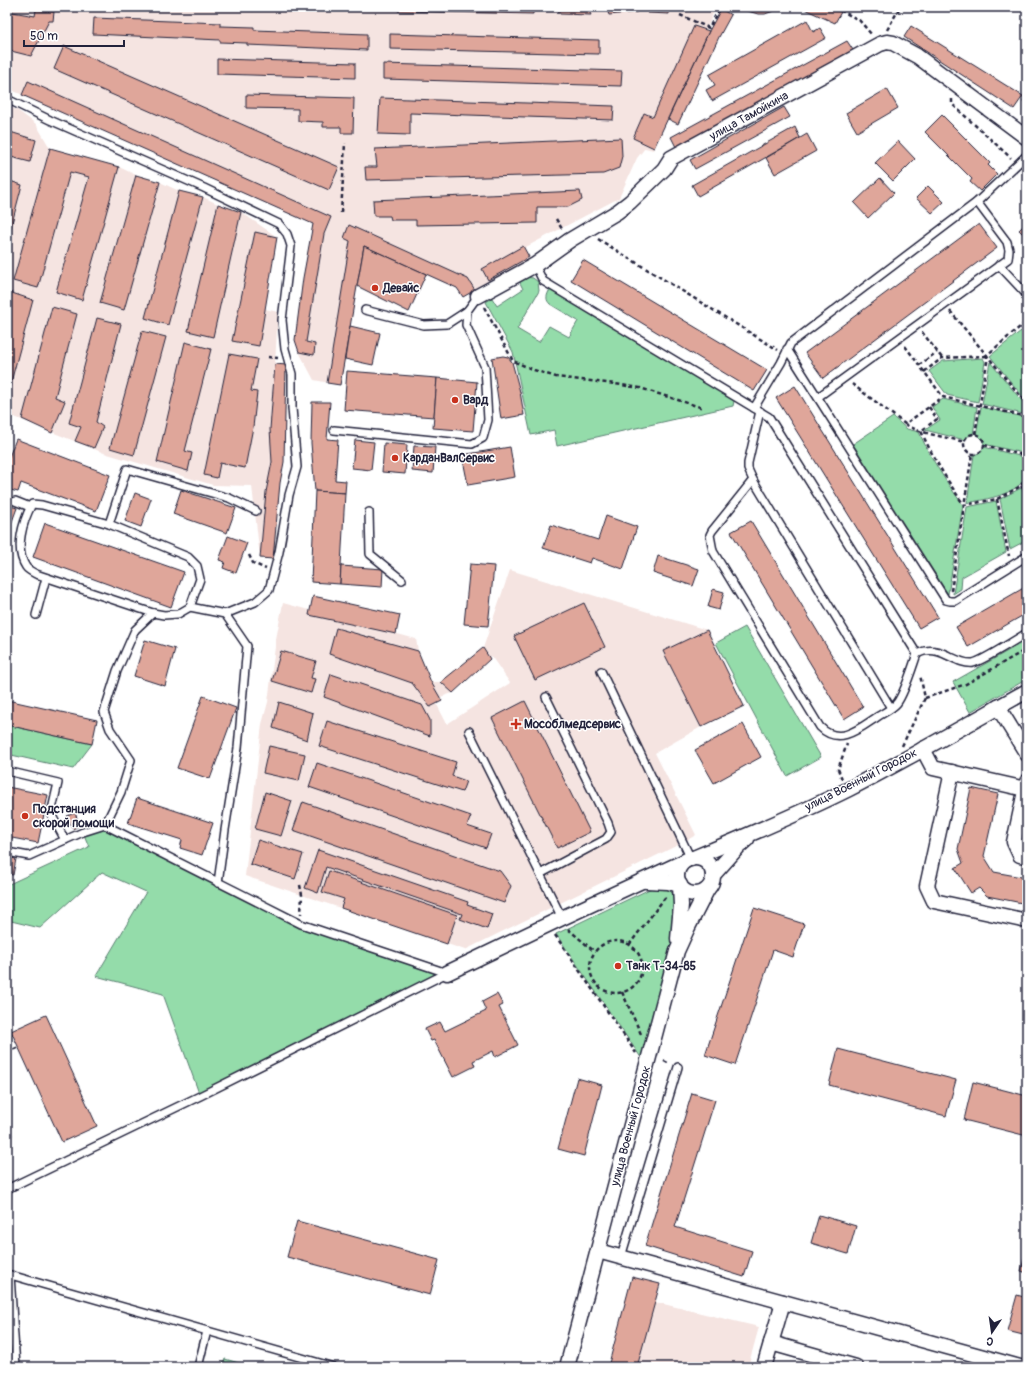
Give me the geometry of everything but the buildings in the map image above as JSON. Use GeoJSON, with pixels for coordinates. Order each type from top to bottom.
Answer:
{"type":"FeatureCollection","features":[{"type":"Feature","properties":{"kind":"street"},"geometry":{"type":"LineString","coordinates":[[880,44],[887,42],[893,43],[917,56],[1027,138]]}},
{"type":"Feature","properties":{"kind":"street","name":"улица Тамойкина"},"geometry":{"type":"LineString","coordinates":[[478,296],[535,265],[585,230],[617,212],[630,202],[664,169],[671,158],[880,44]]}},
{"type":"Feature","properties":{"kind":"street","name":"улица Военный Городок"},"geometry":{"type":"LineString","coordinates":[[447,973],[640,882],[688,860],[755,833],[847,789],[892,766],[1027,691]]}},
{"type":"Feature","properties":{"kind":"street"},"geometry":{"type":"LineString","coordinates":[[998,707],[1027,754]]}},
{"type":"Feature","properties":{"kind":"street"},"geometry":{"type":"LineString","coordinates":[[923,749],[933,768],[1026,785],[1014,842],[1020,855],[1027,856]]}},
{"type":"Feature","properties":{"kind":"street"},"geometry":{"type":"LineString","coordinates":[[952,772],[927,886],[934,901],[1027,921]]}},
{"type":"Feature","properties":{"kind":"street"},"geometry":{"type":"LineString","coordinates":[[713,875],[738,847],[755,833]]}},
{"type":"Feature","properties":{"kind":"street"},"geometry":{"type":"LineString","coordinates":[[640,882],[654,880],[668,882],[680,885],[684,890],[692,894],[701,893],[712,883],[713,875],[710,867],[704,861],[696,858],[688,860],[680,868],[678,874],[680,885],[681,905],[677,952]]}},
{"type":"Feature","properties":{"kind":"street","name":"улица Военный Городок"},"geometry":{"type":"LineString","coordinates":[[567,1367],[677,952],[706,890]]}},
{"type":"Feature","properties":{"kind":"street"},"geometry":{"type":"LineString","coordinates":[[598,1251],[783,1302],[986,1362],[1020,1367]]}},
{"type":"Feature","properties":{"kind":"street"},"geometry":{"type":"LineString","coordinates":[[764,1367],[783,1302]]}},
{"type":"Feature","properties":{"kind":"street"},"geometry":{"type":"LineString","coordinates":[[771,1343],[856,1367]]}},
{"type":"Feature","properties":{"kind":"lane"},"geometry":{"type":"LineString","coordinates":[[7,99],[50,120],[204,188],[265,217],[279,224],[287,234],[291,246],[282,320],[285,350],[292,374],[292,408],[297,467],[289,494],[274,572],[269,590],[254,602],[225,614],[190,607]]}},
{"type":"Feature","properties":{"kind":"lane"},"geometry":{"type":"LineString","coordinates":[[891,708],[753,480],[748,469],[757,410],[791,343],[977,202],[1027,155]]}},
{"type":"Feature","properties":{"kind":"lane"},"geometry":{"type":"LineString","coordinates":[[818,398],[1008,259],[1010,250],[1006,242],[977,202]]}},
{"type":"Feature","properties":{"kind":"lane"},"geometry":{"type":"LineString","coordinates":[[535,265],[544,281],[772,420],[917,654]]}},
{"type":"Feature","properties":{"kind":"lane"},"geometry":{"type":"LineString","coordinates":[[999,265],[1027,295]]}},
{"type":"Feature","properties":{"kind":"lane"},"geometry":{"type":"LineString","coordinates":[[365,310],[424,325],[447,324],[467,312],[478,296]]}},
{"type":"Feature","properties":{"kind":"lane"},"geometry":{"type":"LineString","coordinates":[[334,430],[472,444],[484,438],[488,420],[485,367],[466,325],[467,312]]}},
{"type":"Feature","properties":{"kind":"lane"},"geometry":{"type":"LineString","coordinates":[[786,352],[818,398],[946,600],[954,601],[1027,556]]}},
{"type":"Feature","properties":{"kind":"lane"},"geometry":{"type":"LineString","coordinates":[[109,524],[127,470],[229,498],[256,511]]}},
{"type":"Feature","properties":{"kind":"lane"},"geometry":{"type":"LineString","coordinates":[[753,480],[712,531],[710,535],[713,551],[820,727],[825,732],[837,735],[850,734],[896,704],[917,654],[926,651],[934,651],[963,662],[976,663],[1027,633]]}},
{"type":"Feature","properties":{"kind":"lane"},"geometry":{"type":"LineString","coordinates":[[15,501],[30,507]]}},
{"type":"Feature","properties":{"kind":"lane"},"geometry":{"type":"LineString","coordinates":[[32,504],[42,505],[109,524],[188,557],[197,566],[200,579],[190,607],[178,614],[164,615],[153,613],[46,578],[26,569],[21,557],[20,545],[26,515],[32,504]]}},
{"type":"Feature","properties":{"kind":"lane"},"geometry":{"type":"LineString","coordinates":[[369,512],[370,554],[402,580]]}},
{"type":"Feature","properties":{"kind":"lane"},"geometry":{"type":"LineString","coordinates":[[36,615],[46,578]]}},
{"type":"Feature","properties":{"kind":"lane"},"geometry":{"type":"LineString","coordinates":[[105,825],[121,792],[131,760],[110,729],[104,712],[117,671],[136,630],[153,613]]}},
{"type":"Feature","properties":{"kind":"lane"},"geometry":{"type":"LineString","coordinates":[[218,883],[238,748],[247,646],[225,614]]}},
{"type":"Feature","properties":{"kind":"lane"},"geometry":{"type":"LineString","coordinates":[[601,671],[688,860]]}},
{"type":"Feature","properties":{"kind":"lane"},"geometry":{"type":"LineString","coordinates":[[540,874],[606,839],[611,832],[608,823],[546,697]]}},
{"type":"Feature","properties":{"kind":"lane"},"geometry":{"type":"LineString","coordinates":[[469,731],[562,918]]}},
{"type":"Feature","properties":{"kind":"lane"},"geometry":{"type":"LineString","coordinates":[[7,771],[58,783],[52,814],[65,840]]}},
{"type":"Feature","properties":{"kind":"lane"},"geometry":{"type":"LineString","coordinates":[[7,852],[29,856],[83,832],[105,825],[301,924],[447,973]]}},
{"type":"Feature","properties":{"kind":"lane"},"geometry":{"type":"LineString","coordinates":[[7,1189],[200,1096],[447,973]]}},
{"type":"Feature","properties":{"kind":"lane"},"geometry":{"type":"LineString","coordinates":[[621,1257],[678,1067]]}},
{"type":"Feature","properties":{"kind":"lane"},"geometry":{"type":"LineString","coordinates":[[16,1367],[9,1274],[334,1367]]}},
{"type":"Feature","properties":{"kind":"lane"},"geometry":{"type":"LineString","coordinates":[[198,1367],[207,1331]]}},
{"type":"Feature","properties":{"kind":"path"},"geometry":{"type":"LineString","coordinates":[[680,15],[709,28],[720,7]]}},
{"type":"Feature","properties":{"kind":"path"},"geometry":{"type":"LineString","coordinates":[[834,7],[859,20],[880,44],[900,7]]}},
{"type":"Feature","properties":{"kind":"path"},"geometry":{"type":"LineString","coordinates":[[951,81],[952,104],[1017,163]]}},
{"type":"Feature","properties":{"kind":"path"},"geometry":{"type":"LineString","coordinates":[[342,213],[345,143]]}},
{"type":"Feature","properties":{"kind":"path"},"geometry":{"type":"LineString","coordinates":[[585,230],[786,352]]}},
{"type":"Feature","properties":{"kind":"path"},"geometry":{"type":"LineString","coordinates":[[478,296],[514,361],[534,370],[556,377],[640,388],[703,408]]}},
{"type":"Feature","properties":{"kind":"path"},"geometry":{"type":"LineString","coordinates":[[944,305],[1027,404]]}},
{"type":"Feature","properties":{"kind":"path"},"geometry":{"type":"LineString","coordinates":[[924,372],[942,358],[987,356],[1027,321]]}},
{"type":"Feature","properties":{"kind":"path"},"geometry":{"type":"LineString","coordinates":[[917,325],[942,358]]}},
{"type":"Feature","properties":{"kind":"path"},"geometry":{"type":"LineString","coordinates":[[1021,327],[1027,334]]}},
{"type":"Feature","properties":{"kind":"path"},"geometry":{"type":"LineString","coordinates":[[899,338],[943,397],[1027,417]]}},
{"type":"Feature","properties":{"kind":"path"},"geometry":{"type":"LineString","coordinates":[[919,365],[937,352]]}},
{"type":"Feature","properties":{"kind":"path"},"geometry":{"type":"LineString","coordinates":[[975,434],[987,356]]}},
{"type":"Feature","properties":{"kind":"path"},"geometry":{"type":"LineString","coordinates":[[844,378],[910,427],[964,442]]}},
{"type":"Feature","properties":{"kind":"path"},"geometry":{"type":"LineString","coordinates":[[905,424],[943,397]]}},
{"type":"Feature","properties":{"kind":"path"},"geometry":{"type":"LineString","coordinates":[[921,431],[937,419],[929,407]]}},
{"type":"Feature","properties":{"kind":"path"},"geometry":{"type":"LineString","coordinates":[[921,431],[934,458],[964,505]]}},
{"type":"Feature","properties":{"kind":"path"},"geometry":{"type":"LineString","coordinates":[[975,434],[981,438],[984,446],[980,453],[972,454],[965,448],[964,442],[968,436],[975,434]]}},
{"type":"Feature","properties":{"kind":"path"},"geometry":{"type":"LineString","coordinates":[[984,446],[1027,456]]}},
{"type":"Feature","properties":{"kind":"path"},"geometry":{"type":"LineString","coordinates":[[950,601],[972,454]]}},
{"type":"Feature","properties":{"kind":"path"},"geometry":{"type":"LineString","coordinates":[[964,505],[997,499],[1022,486],[1027,476]]}},
{"type":"Feature","properties":{"kind":"path"},"geometry":{"type":"LineString","coordinates":[[1022,486],[1027,493]]}},
{"type":"Feature","properties":{"kind":"path"},"geometry":{"type":"LineString","coordinates":[[997,499],[1011,566]]}},
{"type":"Feature","properties":{"kind":"path"},"geometry":{"type":"LineString","coordinates":[[249,555],[253,562],[274,572]]}},
{"type":"Feature","properties":{"kind":"path"},"geometry":{"type":"LineString","coordinates":[[925,698],[966,684],[1027,649]]}},
{"type":"Feature","properties":{"kind":"path"},"geometry":{"type":"LineString","coordinates":[[892,766],[925,698],[917,654]]}},
{"type":"Feature","properties":{"kind":"path"},"geometry":{"type":"LineString","coordinates":[[847,789],[838,770],[850,734]]}},
{"type":"Feature","properties":{"kind":"path"},"geometry":{"type":"LineString","coordinates":[[300,885],[302,895],[301,924]]}},
{"type":"Feature","properties":{"kind":"path"},"geometry":{"type":"LineString","coordinates":[[629,945],[671,891],[680,885]]}},
{"type":"Feature","properties":{"kind":"path"},"geometry":{"type":"LineString","coordinates":[[562,918],[567,928],[595,952]]}},
{"type":"Feature","properties":{"kind":"path"},"geometry":{"type":"LineString","coordinates":[[549,924],[553,933],[638,1056]]}},
{"type":"Feature","properties":{"kind":"path"},"geometry":{"type":"LineString","coordinates":[[609,942],[621,942],[629,945],[639,955],[641,960],[641,972],[637,982],[633,987],[622,992],[610,992],[604,990],[592,976],[591,964],[595,952],[609,942]]}},
{"type":"Feature","properties":{"kind":"path"},"geometry":{"type":"LineString","coordinates":[[622,992],[644,1040]]}},
{"type":"Feature","properties":{"kind":"path"},"geometry":{"type":"LineString","coordinates":[[7,1052],[19,1047]]}},
{"type":"Feature","properties":{"kind":"path"},"geometry":{"type":"LineString","coordinates":[[7,1125],[11,1135],[7,1137]]}},
{"type":"Feature","properties":{"kind":"shaded area"},"geometry":{"type":"Polygon","coordinates":[[[7,7],[716,7],[706,30],[709,31],[653,150],[645,148],[637,158],[619,198],[524,248],[530,258],[463,297],[457,288],[364,247],[340,385],[314,380],[299,352],[295,340],[303,278],[313,224],[7,88],[7,7]]]}},
{"type":"Feature","properties":{"kind":"shaded area"},"geometry":{"type":"Polygon","coordinates":[[[7,106],[17,110],[36,124],[50,148],[119,167],[136,175],[160,182],[179,191],[203,197],[241,212],[277,237],[265,309],[278,312],[275,364],[286,365],[284,462],[280,483],[273,559],[260,558],[252,486],[213,485],[104,453],[7,414],[7,106]]]}},
{"type":"Feature","properties":{"kind":"shaded area"},"geometry":{"type":"Polygon","coordinates":[[[510,570],[707,630],[744,706],[701,727],[655,753],[696,835],[465,950],[245,876],[262,724],[268,702],[276,639],[283,603],[416,639],[418,651],[431,682],[441,682],[483,648],[510,570]],[[491,656],[453,693],[434,699],[447,724],[510,683],[491,656]]]}},
{"type":"Feature","properties":{"kind":"shaded area"},"geometry":{"type":"Polygon","coordinates":[[[655,1302],[759,1327],[748,1367],[637,1367],[655,1302]]]}},
{"type":"Feature","properties":{"kind":"green space"},"geometry":{"type":"Polygon","coordinates":[[[525,277],[533,278],[538,282],[539,291],[517,329],[539,342],[549,326],[569,337],[578,321],[549,303],[547,300],[547,295],[549,291],[553,290],[732,399],[734,401],[733,406],[557,446],[554,430],[531,435],[513,352],[486,302],[492,298],[497,306],[523,289],[519,281],[525,277]]]}},
{"type":"Feature","properties":{"kind":"green space"},"geometry":{"type":"Polygon","coordinates":[[[1021,331],[1027,338],[1027,402],[990,356],[1021,331]]]}},
{"type":"Feature","properties":{"kind":"green space"},"geometry":{"type":"Polygon","coordinates":[[[983,358],[985,362],[978,402],[947,395],[929,371],[943,361],[983,358]]]}},
{"type":"Feature","properties":{"kind":"green space"},"geometry":{"type":"Polygon","coordinates":[[[990,362],[1027,407],[1027,415],[982,404],[990,362]]]}},
{"type":"Feature","properties":{"kind":"green space"},"geometry":{"type":"Polygon","coordinates":[[[943,399],[977,407],[973,435],[968,436],[965,440],[925,430],[940,420],[932,407],[943,399]]]}},
{"type":"Feature","properties":{"kind":"green space"},"geometry":{"type":"Polygon","coordinates":[[[981,407],[1027,418],[1027,454],[984,444],[981,438],[976,435],[981,407]]]}},
{"type":"Feature","properties":{"kind":"green space"},"geometry":{"type":"Polygon","coordinates":[[[893,417],[907,429],[919,432],[939,470],[963,505],[948,594],[853,444],[893,417]]]}},
{"type":"Feature","properties":{"kind":"green space"},"geometry":{"type":"Polygon","coordinates":[[[984,447],[1027,458],[1027,474],[1017,487],[1010,491],[992,498],[967,503],[974,455],[979,453],[984,447]]]}},
{"type":"Feature","properties":{"kind":"green space"},"geometry":{"type":"Polygon","coordinates":[[[1021,488],[1027,496],[1027,540],[1010,549],[1000,499],[1021,488]]]}},
{"type":"Feature","properties":{"kind":"green space"},"geometry":{"type":"Polygon","coordinates":[[[996,501],[1006,552],[962,577],[961,589],[953,594],[967,507],[996,501]]]}},
{"type":"Feature","properties":{"kind":"green space"},"geometry":{"type":"Polygon","coordinates":[[[745,627],[821,757],[787,776],[716,643],[745,627]]]}},
{"type":"Feature","properties":{"kind":"green space"},"geometry":{"type":"Polygon","coordinates":[[[1027,640],[1027,679],[970,712],[953,682],[1027,640]]]}},
{"type":"Feature","properties":{"kind":"green space"},"geometry":{"type":"Polygon","coordinates":[[[7,725],[92,744],[73,769],[7,754],[7,725]]]}},
{"type":"Feature","properties":{"kind":"green space"},"geometry":{"type":"Polygon","coordinates":[[[105,825],[301,924],[447,973],[200,1096],[163,994],[96,976],[146,892],[102,872],[40,928],[7,920],[7,885],[89,847],[83,832],[105,825]]]}},
{"type":"Feature","properties":{"kind":"green space"},"geometry":{"type":"Polygon","coordinates":[[[656,886],[669,890],[677,901],[668,968],[642,1059],[556,934],[656,886]]]}},
{"type":"Feature","properties":{"kind":"green space"},"geometry":{"type":"Polygon","coordinates":[[[225,1359],[253,1367],[222,1367],[225,1359]]]}},
{"type":"Feature","properties":{"kind":"place","name":"Девайс"},"geometry":{"type":"Point","coordinates":[375,288]}},
{"type":"Feature","properties":{"kind":"place","name":"Вард"},"geometry":{"type":"Point","coordinates":[455,400]}},
{"type":"Feature","properties":{"kind":"place","name":"КарданВалСервис"},"geometry":{"type":"Point","coordinates":[395,458]}},
{"type":"Feature","properties":{"kind":"place","name":"Мособлмедсервис"},"geometry":{"type":"Point","coordinates":[516,724]}},
{"type":"Feature","properties":{"kind":"place","name":"Подстанция скорой помощи"},"geometry":{"type":"Point","coordinates":[25,816]}},
{"type":"Feature","properties":{"kind":"place","name":"Танк Т-34-85"},"geometry":{"type":"Point","coordinates":[618,966]}}]}
